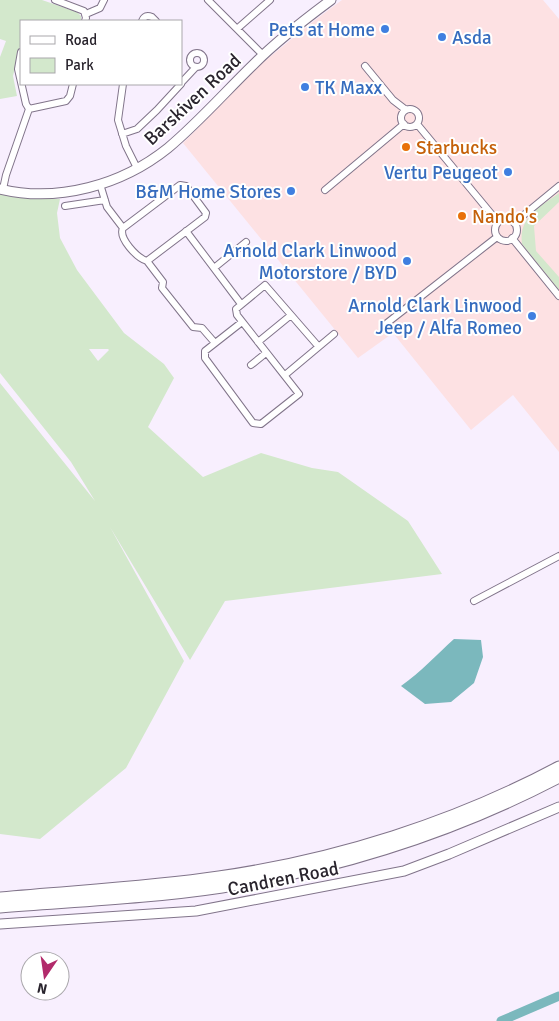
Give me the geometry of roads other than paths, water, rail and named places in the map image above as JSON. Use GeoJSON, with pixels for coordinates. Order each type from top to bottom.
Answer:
{"type":"FeatureCollection","features":[{"type":"Feature","properties":{"kind":"highway"},"geometry":{"type":"LineString","coordinates":[[0,898],[193,880],[302,862],[371,843],[435,822],[489,800],[559,767]]}},
{"type":"Feature","properties":{"kind":"highway"},"geometry":{"type":"LineString","coordinates":[[0,907],[205,889],[318,868],[379,851],[448,827],[508,802],[559,777]]}},
{"type":"Feature","properties":{"kind":"street"},"geometry":{"type":"LineString","coordinates":[[55,0],[84,11],[85,18],[100,8],[104,0]]}},
{"type":"Feature","properties":{"kind":"street"},"geometry":{"type":"LineString","coordinates":[[208,0],[263,55]]}},
{"type":"Feature","properties":{"kind":"street"},"geometry":{"type":"LineString","coordinates":[[238,28],[270,0]]}},
{"type":"Feature","properties":{"kind":"street","name":"Barskiven Road"},"geometry":{"type":"LineString","coordinates":[[2,189],[41,193],[82,189],[122,176],[138,168],[175,141],[263,55],[298,24],[331,0]]}},
{"type":"Feature","properties":{"kind":"street"},"geometry":{"type":"LineString","coordinates":[[143,20],[148,16],[152,16],[155,20]]}},
{"type":"Feature","properties":{"kind":"street"},"geometry":{"type":"LineString","coordinates":[[20,58],[18,69],[20,78]]}},
{"type":"Feature","properties":{"kind":"street"},"geometry":{"type":"LineString","coordinates":[[365,66],[393,100],[406,110]]}},
{"type":"Feature","properties":{"kind":"street"},"geometry":{"type":"LineString","coordinates":[[182,83],[196,67]]}},
{"type":"Feature","properties":{"kind":"street"},"geometry":{"type":"LineString","coordinates":[[2,189],[29,109],[22,85]]}},
{"type":"Feature","properties":{"kind":"street"},"geometry":{"type":"LineString","coordinates":[[29,109],[66,101],[70,96],[73,85]]}},
{"type":"Feature","properties":{"kind":"street"},"geometry":{"type":"LineString","coordinates":[[123,85],[118,120],[126,146],[138,168]]}},
{"type":"Feature","properties":{"kind":"street"},"geometry":{"type":"LineString","coordinates":[[122,134],[137,129],[180,85]]}},
{"type":"Feature","properties":{"kind":"street"},"geometry":{"type":"LineString","coordinates":[[404,124],[402,116],[406,110],[412,109],[417,112],[419,119],[417,124]]}},
{"type":"Feature","properties":{"kind":"street"},"geometry":{"type":"LineString","coordinates":[[404,124],[412,126],[417,124]]}},
{"type":"Feature","properties":{"kind":"street"},"geometry":{"type":"LineString","coordinates":[[325,190],[404,124]]}},
{"type":"Feature","properties":{"kind":"street"},"geometry":{"type":"LineString","coordinates":[[417,124],[498,222]]}},
{"type":"Feature","properties":{"kind":"street"},"geometry":{"type":"LineString","coordinates":[[100,184],[107,207],[123,228]]}},
{"type":"Feature","properties":{"kind":"street"},"geometry":{"type":"LineString","coordinates":[[147,261],[205,217],[206,213],[186,186],[180,185],[123,228],[121,232],[137,256],[147,261],[161,279],[163,282],[162,288],[193,327],[202,328],[215,343]]}},
{"type":"Feature","properties":{"kind":"street"},"geometry":{"type":"LineString","coordinates":[[514,223],[559,186]]}},
{"type":"Feature","properties":{"kind":"street"},"geometry":{"type":"LineString","coordinates":[[65,206],[105,200]]}},
{"type":"Feature","properties":{"kind":"street"},"geometry":{"type":"LineString","coordinates":[[498,222],[507,220],[514,223]]}},
{"type":"Feature","properties":{"kind":"street"},"geometry":{"type":"LineString","coordinates":[[498,222],[495,230],[497,237],[505,241],[512,238],[516,232],[514,223]]}},
{"type":"Feature","properties":{"kind":"street"},"geometry":{"type":"LineString","coordinates":[[186,231],[241,304]]}},
{"type":"Feature","properties":{"kind":"street"},"geometry":{"type":"LineString","coordinates":[[387,323],[497,237]]}},
{"type":"Feature","properties":{"kind":"street"},"geometry":{"type":"LineString","coordinates":[[512,238],[559,296]]}},
{"type":"Feature","properties":{"kind":"street"},"geometry":{"type":"LineString","coordinates":[[214,268],[246,242]]}},
{"type":"Feature","properties":{"kind":"street"},"geometry":{"type":"LineString","coordinates":[[242,322],[205,351],[204,358],[253,423],[261,424],[299,394],[285,374],[266,353],[258,342],[242,322],[237,316],[236,309],[266,285],[318,346]]}},
{"type":"Feature","properties":{"kind":"street"},"geometry":{"type":"LineString","coordinates":[[258,342],[291,315]]}},
{"type":"Feature","properties":{"kind":"street"},"geometry":{"type":"LineString","coordinates":[[285,374],[334,334]]}},
{"type":"Feature","properties":{"kind":"street"},"geometry":{"type":"LineString","coordinates":[[251,365],[266,353]]}},
{"type":"Feature","properties":{"kind":"street"},"geometry":{"type":"LineString","coordinates":[[474,601],[559,556]]}},
{"type":"Feature","properties":{"kind":"street","name":"Candren Road"},"geometry":{"type":"LineString","coordinates":[[0,924],[196,911],[404,871],[449,854],[559,806]]}},
{"type":"Feature","properties":{"kind":"water"},"geometry":{"type":"Polygon","coordinates":[[[454,639],[481,640],[483,657],[474,683],[451,702],[425,704],[401,686],[454,639]]]}},
{"type":"Feature","properties":{"kind":"waterway"},"geometry":{"type":"LineString","coordinates":[[501,1021],[559,996]]}},
{"type":"Feature","properties":{"kind":"place","name":"Pets at Home"},"geometry":{"type":"Point","coordinates":[385,29]}},
{"type":"Feature","properties":{"kind":"place","name":"Asda"},"geometry":{"type":"Point","coordinates":[442,37]}},
{"type":"Feature","properties":{"kind":"place","name":"TK Maxx"},"geometry":{"type":"Point","coordinates":[305,87]}},
{"type":"Feature","properties":{"kind":"place","name":"Starbucks"},"geometry":{"type":"Point","coordinates":[406,147]}},
{"type":"Feature","properties":{"kind":"place","name":"Vertu Peugeot"},"geometry":{"type":"Point","coordinates":[508,172]}},
{"type":"Feature","properties":{"kind":"place","name":"B&M Home Stores"},"geometry":{"type":"Point","coordinates":[291,191]}},
{"type":"Feature","properties":{"kind":"place","name":"Nando's"},"geometry":{"type":"Point","coordinates":[462,216]}},
{"type":"Feature","properties":{"kind":"place","name":"Arnold Clark Linwood Motorstore / BYD"},"geometry":{"type":"Point","coordinates":[407,261]}},
{"type":"Feature","properties":{"kind":"place","name":"Arnold Clark Linwood Jeep / Alfa Romeo"},"geometry":{"type":"Point","coordinates":[532,316]}}]}
